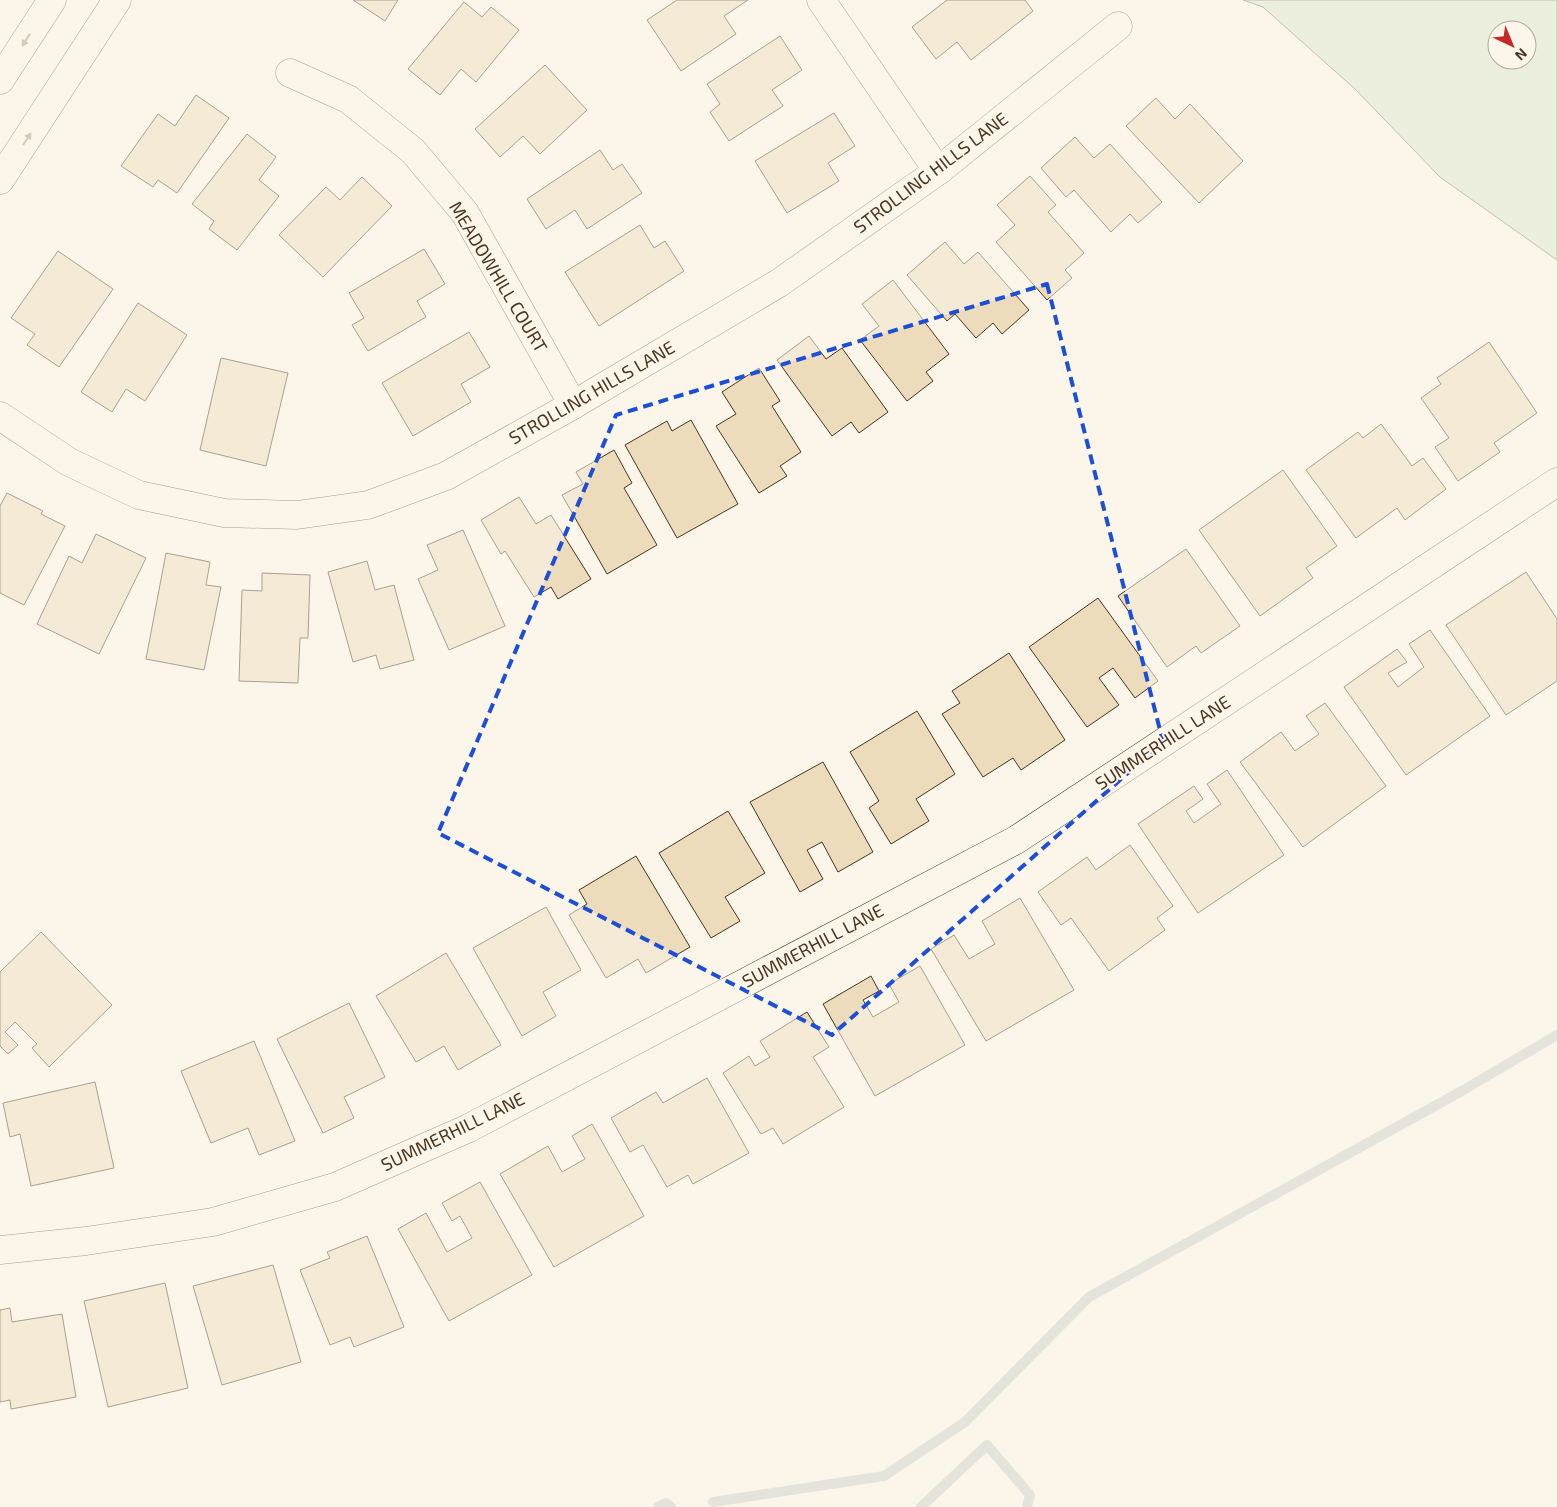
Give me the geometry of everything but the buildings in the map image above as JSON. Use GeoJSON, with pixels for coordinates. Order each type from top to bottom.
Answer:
{"type":"FeatureCollection","features":[{"type":"Feature","properties":{"kind":"street"},"geometry":{"type":"LineString","coordinates":[[0,80],[52,0]]}},
{"type":"Feature","properties":{"kind":"street"},"geometry":{"type":"LineString","coordinates":[[0,180],[116,0]]}},
{"type":"Feature","properties":{"kind":"street"},"geometry":{"type":"LineString","coordinates":[[821,0],[938,171]]}},
{"type":"Feature","properties":{"kind":"street","name":"STROLLING HILLS LANE"},"geometry":{"type":"LineString","coordinates":[[0,416],[69,462],[139,495],[224,513],[297,515],[368,506],[446,476],[573,405],[779,284],[938,171],[1118,26]]}},
{"type":"Feature","properties":{"kind":"street","name":"MEADOWHILL COURT"},"geometry":{"type":"LineString","coordinates":[[290,73],[348,99],[413,151],[465,213],[573,405]]}},
{"type":"Feature","properties":{"kind":"street","name":"SUMMERHILL LANE"},"geometry":{"type":"LineString","coordinates":[[0,1250],[86,1241],[213,1222],[335,1187],[468,1128],[1016,840],[1557,482]]}},
{"type":"Feature","properties":{"kind":"highlighted area"},"geometry":{"type":"Polygon","coordinates":[[[1047,284],[1163,742],[832,1035],[438,833],[616,415],[1047,284]]]}},
{"type":"Feature","properties":{"kind":"green space"},"geometry":{"type":"Polygon","coordinates":[[[1243,0],[1557,0],[1557,260],[1440,177],[1355,89],[1263,7],[1243,0]]]}},
{"type":"Feature","properties":{"kind":"waterway"},"geometry":{"type":"LineString","coordinates":[[713,1502],[884,1476],[965,1422],[1089,1297],[1460,1092],[1557,1035]]}},
{"type":"Feature","properties":{"kind":"waterway"},"geometry":{"type":"LineString","coordinates":[[921,1507],[987,1445],[1030,1495],[1027,1507]]}},
{"type":"Feature","properties":{"kind":"waterway"},"geometry":{"type":"LineString","coordinates":[[658,1507],[666,1503],[671,1507]]}}]}
